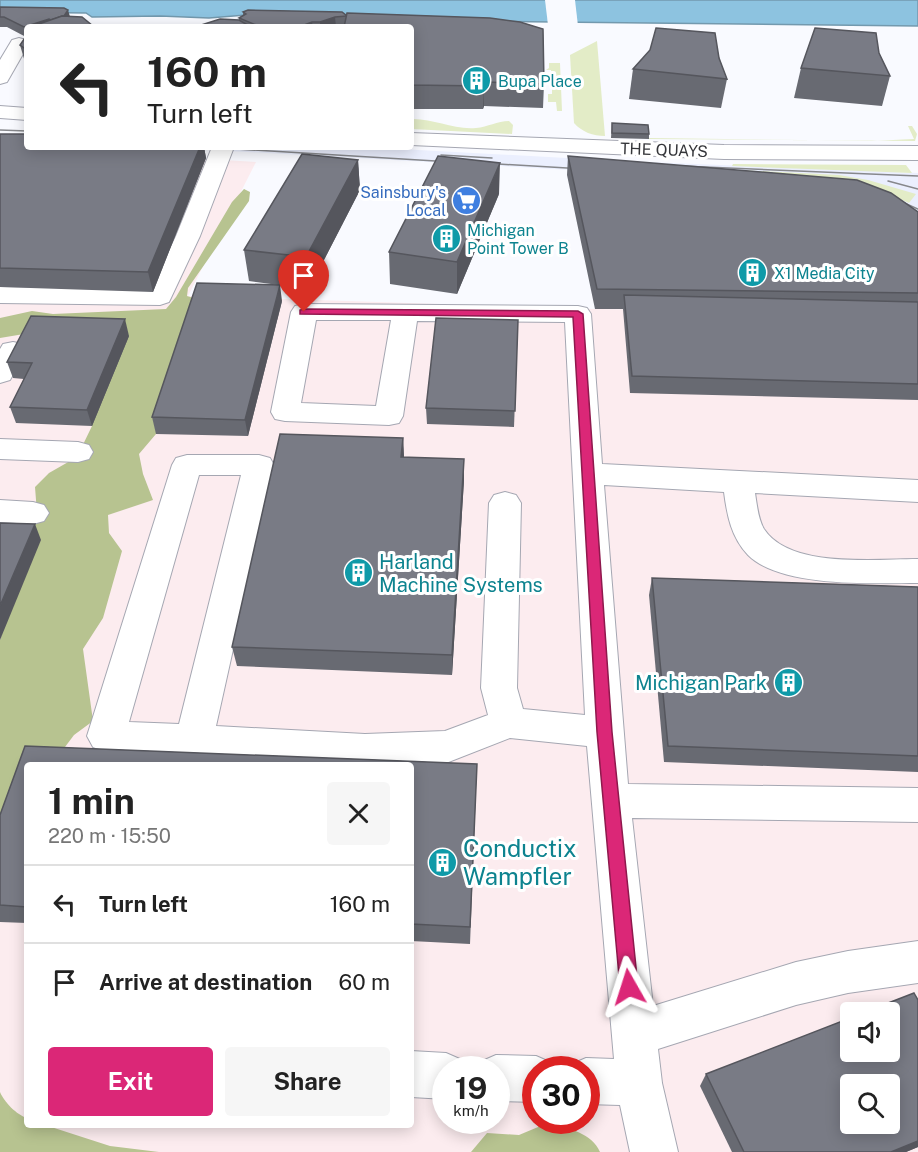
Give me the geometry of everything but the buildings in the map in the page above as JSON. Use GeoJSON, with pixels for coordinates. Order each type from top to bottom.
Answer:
{"type":"FeatureCollection","features":[{"type":"Feature","properties":{"kind":"street"},"geometry":{"type":"LineString","coordinates":[[0,78],[19,44]]}},
{"type":"Feature","properties":{"kind":"street"},"geometry":{"type":"LineString","coordinates":[[0,112],[24,114]]}},
{"type":"Feature","properties":{"kind":"street","name":"THE QUAYS"},"geometry":{"type":"LineString","coordinates":[[414,139],[724,152],[918,153]]}},
{"type":"Feature","properties":{"kind":"street"},"geometry":{"type":"LineString","coordinates":[[0,295],[160,297],[188,236],[222,150]]}},
{"type":"Feature","properties":{"kind":"street"},"geometry":{"type":"LineString","coordinates":[[405,313],[389,416],[285,412],[304,312],[578,314],[604,732],[639,1083],[654,1152]]}},
{"type":"Feature","properties":{"kind":"street"},"geometry":{"type":"LineString","coordinates":[[0,374],[13,350]]}},
{"type":"Feature","properties":{"kind":"street"},"geometry":{"type":"LineString","coordinates":[[0,448],[78,452]]}},
{"type":"Feature","properties":{"kind":"street"},"geometry":{"type":"LineString","coordinates":[[194,741],[259,465],[187,465],[106,736],[194,741],[365,750],[446,747],[509,723],[604,732]]}},
{"type":"Feature","properties":{"kind":"street"},"geometry":{"type":"LineString","coordinates":[[588,474],[918,491]]}},
{"type":"Feature","properties":{"kind":"street"},"geometry":{"type":"LineString","coordinates":[[738,482],[748,532],[760,549],[775,558],[800,565],[836,569],[918,571]]}},
{"type":"Feature","properties":{"kind":"street"},"geometry":{"type":"LineString","coordinates":[[505,503],[499,688],[509,723]]}},
{"type":"Feature","properties":{"kind":"street"},"geometry":{"type":"LineString","coordinates":[[0,511],[33,513]]}},
{"type":"Feature","properties":{"kind":"street"},"geometry":{"type":"LineString","coordinates":[[612,801],[918,805]]}},
{"type":"Feature","properties":{"kind":"street"},"geometry":{"type":"LineString","coordinates":[[634,1034],[671,1024],[777,988],[855,969],[918,962]]}},
{"type":"Feature","properties":{"kind":"street"},"geometry":{"type":"LineString","coordinates":[[414,1074],[432,1075]]}},
{"type":"Feature","properties":{"kind":"street"},"geometry":{"type":"LineString","coordinates":[[600,1082],[639,1083]]}},
{"type":"Feature","properties":{"kind":"shaded area"},"geometry":{"type":"Polygon","coordinates":[[[0,146],[24,148],[24,150],[64,150],[256,162],[188,296],[595,309],[918,313],[918,1152],[0,1152],[0,146]]]}},
{"type":"Feature","properties":{"kind":"shaded area"},"geometry":{"type":"Polygon","coordinates":[[[211,150],[414,150],[918,173],[918,215],[682,176],[211,150]]]}},
{"type":"Feature","properties":{"kind":"green space"},"geometry":{"type":"Polygon","coordinates":[[[597,41],[605,136],[588,133],[574,123],[570,55],[597,41]]]}},
{"type":"Feature","properties":{"kind":"green space"},"geometry":{"type":"Polygon","coordinates":[[[549,63],[560,63],[562,111],[557,111],[556,102],[548,102],[548,94],[552,94],[552,87],[555,87],[555,82],[547,82],[547,75],[551,75],[551,70],[546,70],[549,68],[549,63]]]}},
{"type":"Feature","properties":{"kind":"green space"},"geometry":{"type":"Polygon","coordinates":[[[414,119],[468,128],[509,121],[513,125],[512,134],[414,129],[414,119]]]}},
{"type":"Feature","properties":{"kind":"green space"},"geometry":{"type":"Polygon","coordinates":[[[908,126],[912,126],[917,134],[915,141],[878,141],[914,139],[908,126]]]}},
{"type":"Feature","properties":{"kind":"green space"},"geometry":{"type":"Polygon","coordinates":[[[648,138],[817,140],[649,139],[648,138]]]}},
{"type":"Feature","properties":{"kind":"green space"},"geometry":{"type":"Polygon","coordinates":[[[733,164],[906,165],[912,173],[732,166],[733,164]]]}},
{"type":"Feature","properties":{"kind":"green space"},"geometry":{"type":"Polygon","coordinates":[[[740,170],[839,175],[868,180],[916,194],[909,203],[890,195],[740,174],[740,170]]]}},
{"type":"Feature","properties":{"kind":"green space"},"geometry":{"type":"Polygon","coordinates":[[[244,189],[250,192],[249,201],[188,288],[187,296],[200,300],[156,434],[139,454],[143,474],[153,500],[108,515],[109,533],[122,551],[103,618],[83,649],[93,721],[74,735],[59,755],[37,762],[24,762],[24,776],[0,865],[0,640],[37,513],[35,487],[49,473],[77,457],[92,426],[36,332],[0,338],[0,318],[32,311],[53,314],[166,309],[176,297],[232,202],[244,189]]]}},
{"type":"Feature","properties":{"kind":"green space"},"geometry":{"type":"Polygon","coordinates":[[[0,1092],[11,1108],[24,1116],[24,1128],[54,1128],[110,1146],[159,1152],[0,1152],[0,1092]]]}},
{"type":"Feature","properties":{"kind":"green space"},"geometry":{"type":"Polygon","coordinates":[[[486,1134],[581,1134],[591,1140],[600,1152],[471,1152],[486,1134]]]}},
{"type":"Feature","properties":{"kind":"water"},"geometry":{"type":"Polygon","coordinates":[[[0,0],[918,0],[918,26],[359,20],[246,15],[209,18],[92,17],[86,13],[0,12],[0,0]]]}},
{"type":"Feature","properties":{"kind":"pier"},"geometry":{"type":"Polygon","coordinates":[[[545,0],[575,0],[578,26],[548,25],[545,0]]]}},
{"type":"Feature","properties":{"kind":"tram line"},"geometry":{"type":"LineString","coordinates":[[0,130],[24,131]]}},
{"type":"Feature","properties":{"kind":"tram line"},"geometry":{"type":"LineString","coordinates":[[254,150],[452,162]]}},
{"type":"Feature","properties":{"kind":"tram line"},"geometry":{"type":"LineString","coordinates":[[441,155],[492,158]]}},
{"type":"Feature","properties":{"kind":"tram line"},"geometry":{"type":"LineString","coordinates":[[482,163],[584,169]]}},
{"type":"Feature","properties":{"kind":"tram line"},"geometry":{"type":"LineString","coordinates":[[681,166],[918,176]]}},
{"type":"Feature","properties":{"kind":"tram line"},"geometry":{"type":"LineString","coordinates":[[888,181],[918,189]]}},
{"type":"Feature","properties":{"kind":"tram line"},"geometry":{"type":"LineString","coordinates":[[891,197],[918,209]]}},
{"type":"Feature","properties":{"kind":"place","name":"Bupa Place"},"geometry":{"type":"Point","coordinates":[477,81]}},
{"type":"Feature","properties":{"kind":"place","name":"Sainsbury's Local"},"geometry":{"type":"Point","coordinates":[467,201]}},
{"type":"Feature","properties":{"kind":"place","name":"Michigan Point Tower B"},"geometry":{"type":"Point","coordinates":[446,239]}},
{"type":"Feature","properties":{"kind":"place","name":"X1 Media City"},"geometry":{"type":"Point","coordinates":[753,273]}},
{"type":"Feature","properties":{"kind":"place","name":"Harland Machine Systems"},"geometry":{"type":"Point","coordinates":[358,573]}},
{"type":"Feature","properties":{"kind":"place","name":"Michigan Park"},"geometry":{"type":"Point","coordinates":[788,683]}},
{"type":"Feature","properties":{"kind":"place","name":"Conductix Wampfler"},"geometry":{"type":"Point","coordinates":[442,862]}},
{"type":"Feature","properties":{"kind":"route"},"geometry":{"type":"LineString","coordinates":[[304,312],[578,314],[604,732],[629,987]]}}]}
